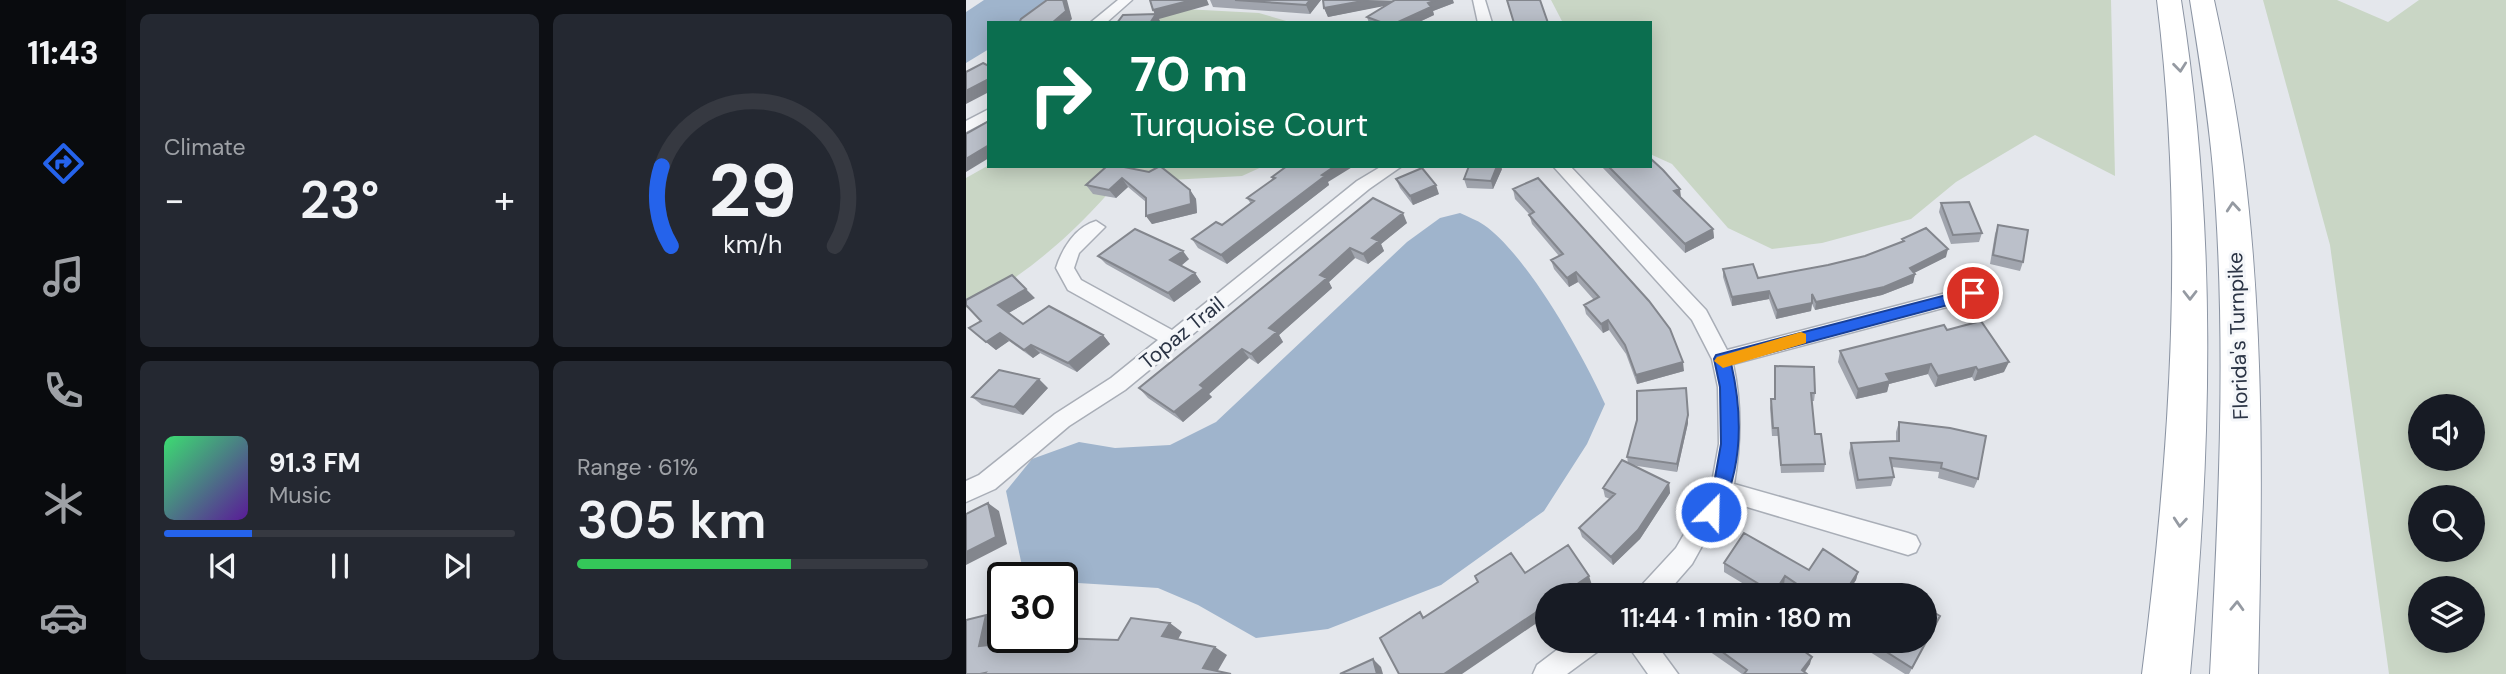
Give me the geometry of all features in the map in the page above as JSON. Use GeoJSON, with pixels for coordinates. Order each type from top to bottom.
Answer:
{"type":"FeatureCollection","features":[{"type":"Feature","properties":{"kind":"highway"},"geometry":{"type":"LineString","coordinates":[[2166,674],[2184,475],[2190,327],[2186,124],[2169,0]]}},
{"type":"Feature","properties":{"kind":"highway","name":"Florida's Turnpike"},"geometry":{"type":"LineString","coordinates":[[2202,0],[2226,130],[2240,340],[2241,493],[2234,674]]}},
{"type":"Feature","properties":{"kind":"street"},"geometry":{"type":"LineString","coordinates":[[1100,21],[1126,0]]}},
{"type":"Feature","properties":{"kind":"street"},"geometry":{"type":"LineString","coordinates":[[1479,0],[1484,21]]}},
{"type":"Feature","properties":{"kind":"street"},"geometry":{"type":"LineString","coordinates":[[966,127],[987,115]]}},
{"type":"Feature","properties":{"kind":"street","name":"Topaz Trail"},"geometry":{"type":"LineString","coordinates":[[966,492],[1000,473],[1042,435],[1118,384],[1363,185],[1391,168]]}},
{"type":"Feature","properties":{"kind":"street"},"geometry":{"type":"LineString","coordinates":[[1563,168],[1684,296],[1711,335],[1722,359],[1731,417],[1722,490],[1684,556],[1660,583]]}},
{"type":"Feature","properties":{"kind":"street"},"geometry":{"type":"LineString","coordinates":[[1096,227],[1071,250],[1065,268],[1074,285],[1174,340]]}},
{"type":"Feature","properties":{"kind":"street"},"geometry":{"type":"LineString","coordinates":[[1722,359],[1973,293]]}},
{"type":"Feature","properties":{"kind":"street"},"geometry":{"type":"LineString","coordinates":[[1722,490],[1908,544]]}},
{"type":"Feature","properties":{"kind":"street"},"geometry":{"type":"LineString","coordinates":[[1546,674],[1574,653]]}},
{"type":"Feature","properties":{"kind":"street"},"geometry":{"type":"LineString","coordinates":[[1647,653],[1665,674]]}},
{"type":"Feature","properties":{"kind":"green space"},"geometry":{"type":"Polygon","coordinates":[[[1551,0],[2111,0],[2115,176],[2035,135],[1956,182],[1911,219],[1822,243],[1772,249],[1728,228],[1672,164],[1652,155],[1652,21],[1562,21],[1551,0]]]}},
{"type":"Feature","properties":{"kind":"green space"},"geometry":{"type":"Polygon","coordinates":[[[2263,0],[2337,0],[2388,22],[2419,0],[2506,0],[2506,674],[2389,674],[2330,245],[2263,0]]]}},
{"type":"Feature","properties":{"kind":"green space"},"geometry":{"type":"Polygon","coordinates":[[[1184,9],[1259,13],[1286,21],[1158,21],[1162,16],[1184,9]]]}},
{"type":"Feature","properties":{"kind":"green space"},"geometry":{"type":"Polygon","coordinates":[[[987,166],[1260,168],[1242,176],[1117,183],[1048,253],[1009,282],[966,308],[966,178],[987,166]]]}},
{"type":"Feature","properties":{"kind":"water"},"geometry":{"type":"Polygon","coordinates":[[[984,0],[1046,0],[1020,21],[987,21],[987,50],[966,63],[966,12],[984,0]]]}},
{"type":"Feature","properties":{"kind":"water"},"geometry":{"type":"Polygon","coordinates":[[[1460,213],[1475,220],[1501,240],[1518,259],[1569,334],[1605,404],[1587,444],[1544,511],[1441,585],[1328,629],[1256,638],[1198,605],[1158,588],[1078,583],[1078,562],[1021,562],[1006,491],[1032,459],[1079,442],[1115,448],[1170,445],[1216,422],[1407,242],[1440,218],[1460,213]]]}},
{"type":"Feature","properties":{"kind":"building"},"geometry":{"type":"Polygon","coordinates":[[[1047,0],[1063,0],[1066,11],[1054,21],[1020,21],[1047,0]]]}},
{"type":"Feature","properties":{"kind":"building"},"geometry":{"type":"Polygon","coordinates":[[[1150,0],[1192,0],[1153,10],[1150,0]]]}},
{"type":"Feature","properties":{"kind":"building"},"geometry":{"type":"Polygon","coordinates":[[[1235,0],[1310,0],[1306,5],[1235,0]]]}},
{"type":"Feature","properties":{"kind":"building"},"geometry":{"type":"Polygon","coordinates":[[[1323,0],[1368,0],[1324,8],[1323,0]]]}},
{"type":"Feature","properties":{"kind":"building"},"geometry":{"type":"Polygon","coordinates":[[[1395,0],[1437,0],[1428,3],[1431,7],[1400,21],[1378,21],[1367,17],[1395,0]]]}},
{"type":"Feature","properties":{"kind":"building"},"geometry":{"type":"Polygon","coordinates":[[[1507,0],[1540,0],[1547,21],[1513,21],[1507,0]]]}},
{"type":"Feature","properties":{"kind":"building"},"geometry":{"type":"Polygon","coordinates":[[[1156,14],[1151,21],[1118,21],[1123,15],[1156,14]]]}},
{"type":"Feature","properties":{"kind":"building"},"geometry":{"type":"Polygon","coordinates":[[[983,63],[987,65],[987,80],[966,91],[966,72],[983,63]]]}},
{"type":"Feature","properties":{"kind":"building"},"geometry":{"type":"Polygon","coordinates":[[[987,122],[987,146],[966,159],[966,134],[987,122]]]}},
{"type":"Feature","properties":{"kind":"building"},"geometry":{"type":"Polygon","coordinates":[[[1652,160],[1663,170],[1680,189],[1674,191],[1713,229],[1685,244],[1610,168],[1652,168],[1652,160]]]}},
{"type":"Feature","properties":{"kind":"building"},"geometry":{"type":"Polygon","coordinates":[[[1105,168],[1129,168],[1149,172],[1162,168],[1190,190],[1191,204],[1146,216],[1146,198],[1122,178],[1109,190],[1086,185],[1105,168]]]}},
{"type":"Feature","properties":{"kind":"building"},"geometry":{"type":"Polygon","coordinates":[[[1284,168],[1332,168],[1221,255],[1192,239],[1216,222],[1222,225],[1254,201],[1247,198],[1275,178],[1272,177],[1284,168]]]}},
{"type":"Feature","properties":{"kind":"building"},"geometry":{"type":"Polygon","coordinates":[[[1422,168],[1436,185],[1410,196],[1396,179],[1422,168]]]}},
{"type":"Feature","properties":{"kind":"building"},"geometry":{"type":"Polygon","coordinates":[[[1468,168],[1496,168],[1491,181],[1464,179],[1468,168]]]}},
{"type":"Feature","properties":{"kind":"building"},"geometry":{"type":"Polygon","coordinates":[[[1538,178],[1649,301],[1670,329],[1683,362],[1636,375],[1625,345],[1608,320],[1601,324],[1584,305],[1599,297],[1576,272],[1567,278],[1551,260],[1563,254],[1529,215],[1534,212],[1513,189],[1538,178]]]}},
{"type":"Feature","properties":{"kind":"building"},"geometry":{"type":"Polygon","coordinates":[[[1373,198],[1403,213],[1372,238],[1379,241],[1363,254],[1350,248],[1320,275],[1327,278],[1269,328],[1277,332],[1251,354],[1242,349],[1200,385],[1204,388],[1174,412],[1139,388],[1373,198]]]}},
{"type":"Feature","properties":{"kind":"building"},"geometry":{"type":"Polygon","coordinates":[[[1969,202],[1982,233],[1953,235],[1941,203],[1969,202]]]}},
{"type":"Feature","properties":{"kind":"building"},"geometry":{"type":"Polygon","coordinates":[[[1998,225],[2028,230],[2023,262],[1993,255],[1998,225]]]}},
{"type":"Feature","properties":{"kind":"building"},"geometry":{"type":"Polygon","coordinates":[[[1926,228],[1948,249],[1910,268],[1915,274],[1884,287],[1816,302],[1812,294],[1812,303],[1777,310],[1769,291],[1732,297],[1723,269],[1753,264],[1758,278],[1828,265],[1865,256],[1904,241],[1902,239],[1926,228]]]}},
{"type":"Feature","properties":{"kind":"building"},"geometry":{"type":"Polygon","coordinates":[[[1135,229],[1183,251],[1170,260],[1195,273],[1168,293],[1098,256],[1135,229]]]}},
{"type":"Feature","properties":{"kind":"building"},"geometry":{"type":"Polygon","coordinates":[[[1012,275],[1026,289],[998,305],[1023,324],[1049,306],[1103,335],[1068,363],[1031,345],[1024,350],[1000,333],[986,342],[969,328],[981,321],[966,305],[966,300],[1012,275]]]}},
{"type":"Feature","properties":{"kind":"building"},"geometry":{"type":"Polygon","coordinates":[[[1981,321],[2009,362],[1938,376],[1931,364],[1886,374],[1890,381],[1858,389],[1840,351],[1944,325],[1947,330],[1981,321]]]}},
{"type":"Feature","properties":{"kind":"building"},"geometry":{"type":"Polygon","coordinates":[[[1775,366],[1814,367],[1815,393],[1811,393],[1815,434],[1821,434],[1825,464],[1781,465],[1778,428],[1773,428],[1771,399],[1775,399],[1775,366]]]}},
{"type":"Feature","properties":{"kind":"building"},"geometry":{"type":"Polygon","coordinates":[[[999,370],[1039,379],[1014,407],[972,397],[999,370]]]}},
{"type":"Feature","properties":{"kind":"building"},"geometry":{"type":"Polygon","coordinates":[[[1686,388],[1688,415],[1677,464],[1627,457],[1637,420],[1637,391],[1686,388]]]}},
{"type":"Feature","properties":{"kind":"building"},"geometry":{"type":"Polygon","coordinates":[[[1899,422],[1950,428],[1986,436],[1978,479],[1941,468],[1942,463],[1890,458],[1894,477],[1858,480],[1851,443],[1899,441],[1899,422]]]}},
{"type":"Feature","properties":{"kind":"building"},"geometry":{"type":"Polygon","coordinates":[[[1622,460],[1669,483],[1638,530],[1611,557],[1579,528],[1615,494],[1603,488],[1622,460]]]}},
{"type":"Feature","properties":{"kind":"building"},"geometry":{"type":"Polygon","coordinates":[[[988,503],[996,537],[966,552],[966,514],[988,503]]]}},
{"type":"Feature","properties":{"kind":"building"},"geometry":{"type":"Polygon","coordinates":[[[1744,533],[1809,570],[1823,549],[1858,572],[1851,583],[1795,583],[1785,576],[1780,583],[1757,583],[1724,563],[1744,533]]]}},
{"type":"Feature","properties":{"kind":"building"},"geometry":{"type":"Polygon","coordinates":[[[1568,545],[1589,576],[1579,583],[1535,583],[1535,613],[1444,674],[1399,674],[1380,638],[1420,612],[1423,618],[1478,582],[1475,576],[1511,553],[1525,573],[1568,545]]]}},
{"type":"Feature","properties":{"kind":"building"},"geometry":{"type":"Polygon","coordinates":[[[986,615],[979,646],[987,645],[987,653],[1078,653],[1078,639],[1118,640],[1131,618],[1170,623],[1162,636],[1215,647],[1203,668],[1231,674],[966,674],[966,620],[986,615]]]}},
{"type":"Feature","properties":{"kind":"building"},"geometry":{"type":"Polygon","coordinates":[[[1724,653],[1807,653],[1812,657],[1802,670],[1807,674],[1744,674],[1747,670],[1724,653]]]}},
{"type":"Feature","properties":{"kind":"building"},"geometry":{"type":"Polygon","coordinates":[[[1888,653],[1920,653],[1912,668],[1888,653]]]}},
{"type":"Feature","properties":{"kind":"building"},"geometry":{"type":"Polygon","coordinates":[[[1373,659],[1377,674],[1340,674],[1373,659]]]}},
{"type":"Feature","properties":{"kind":"slow traffic"},"geometry":{"type":"LineString","coordinates":[[1723,361],[1722,359],[1801,339]]}},
{"type":"Feature","properties":{"kind":"route"},"geometry":{"type":"LineString","coordinates":[[1711,512],[1722,490],[1730,444],[1731,417],[1722,359],[1973,293]]}}]}
